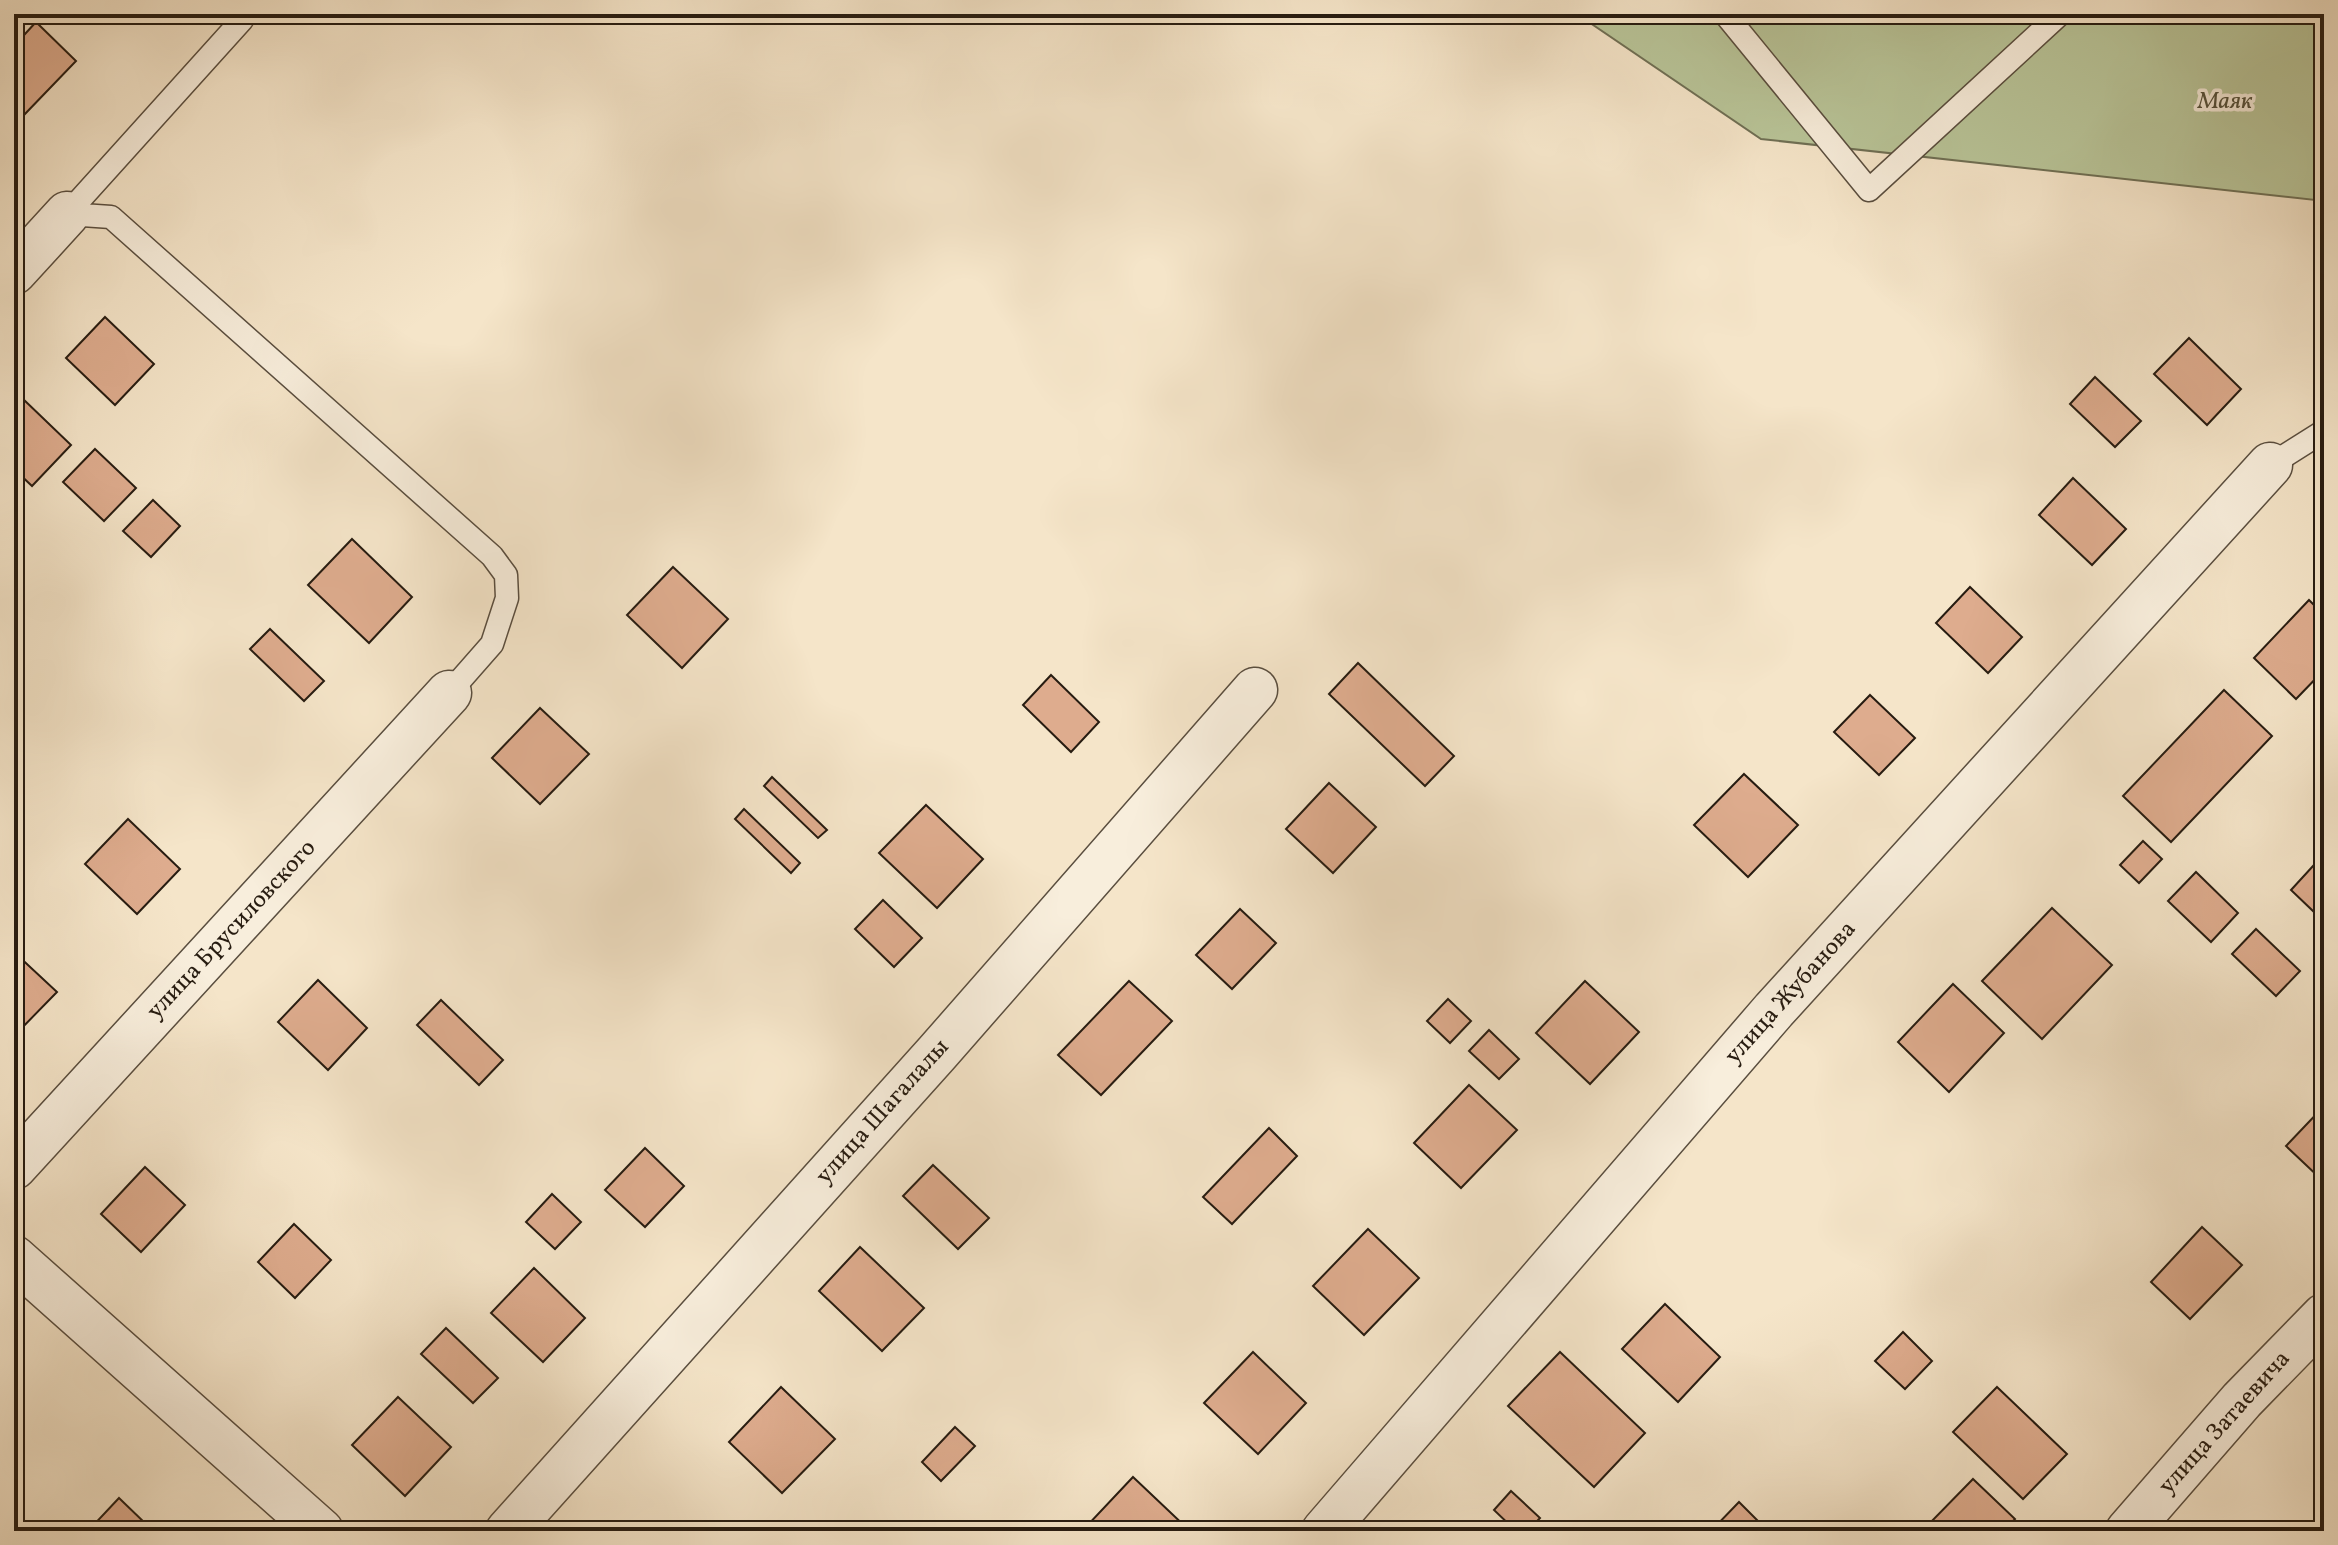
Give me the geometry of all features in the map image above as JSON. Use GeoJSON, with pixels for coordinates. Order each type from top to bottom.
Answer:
{"type":"FeatureCollection","features":[{"type":"Feature","properties":{"kind":"street"},"geometry":{"type":"LineString","coordinates":[[14,272],[67,214]]}},
{"type":"Feature","properties":{"kind":"street","name":"улица Жубанова"},"geometry":{"type":"LineString","coordinates":[[1324,1531],[1774,1010],[2270,465]]}},
{"type":"Feature","properties":{"kind":"street","name":"улица Шагалалы"},"geometry":{"type":"LineString","coordinates":[[508,1531],[937,1053],[1255,690]]}},
{"type":"Feature","properties":{"kind":"street","name":"улица Брусиловского"},"geometry":{"type":"LineString","coordinates":[[14,1167],[449,693]]}},
{"type":"Feature","properties":{"kind":"street"},"geometry":{"type":"LineString","coordinates":[[14,1258],[321,1531]]}},
{"type":"Feature","properties":{"kind":"street","name":"улица Затаевича"},"geometry":{"type":"LineString","coordinates":[[2128,1531],[2242,1400],[2324,1316]]}},
{"type":"Feature","properties":{"kind":"lane"},"geometry":{"type":"LineString","coordinates":[[67,214],[242,20],[243,14]]}},
{"type":"Feature","properties":{"kind":"lane"},"geometry":{"type":"LineString","coordinates":[[1725,14],[1869,190],[2060,14]]}},
{"type":"Feature","properties":{"kind":"lane"},"geometry":{"type":"LineString","coordinates":[[67,214],[111,217],[492,556],[506,575],[507,598],[492,644],[449,693]]}},
{"type":"Feature","properties":{"kind":"lane"},"geometry":{"type":"LineString","coordinates":[[2270,465],[2324,431]]}},
{"type":"Feature","properties":{"kind":"green space","name":"Маяк"},"geometry":{"type":"Polygon","coordinates":[[[1577,14],[2324,14],[2324,201],[1761,139],[1577,14]]]}},
{"type":"Feature","properties":{"kind":"building"},"geometry":{"type":"Polygon","coordinates":[[[36,22],[76,61],[23,116],[14,108],[14,46],[36,22]]]}},
{"type":"Feature","properties":{"kind":"building"},"geometry":{"type":"Polygon","coordinates":[[[105,317],[154,364],[115,405],[66,358],[105,317]]]}},
{"type":"Feature","properties":{"kind":"building"},"geometry":{"type":"Polygon","coordinates":[[[2189,338],[2241,389],[2207,425],[2154,374],[2189,338]]]}},
{"type":"Feature","properties":{"kind":"building"},"geometry":{"type":"Polygon","coordinates":[[[2095,377],[2141,421],[2115,447],[2070,404],[2095,377]]]}},
{"type":"Feature","properties":{"kind":"building"},"geometry":{"type":"Polygon","coordinates":[[[22,398],[71,445],[32,486],[14,469],[14,406],[22,398]]]}},
{"type":"Feature","properties":{"kind":"building"},"geometry":{"type":"Polygon","coordinates":[[[95,449],[136,488],[104,521],[63,482],[95,449]]]}},
{"type":"Feature","properties":{"kind":"building"},"geometry":{"type":"Polygon","coordinates":[[[2073,478],[2126,529],[2092,565],[2039,515],[2073,478]]]}},
{"type":"Feature","properties":{"kind":"building"},"geometry":{"type":"Polygon","coordinates":[[[153,500],[180,526],[151,557],[123,531],[153,500]]]}},
{"type":"Feature","properties":{"kind":"building"},"geometry":{"type":"Polygon","coordinates":[[[352,539],[412,597],[369,643],[308,585],[352,539]]]}},
{"type":"Feature","properties":{"kind":"building"},"geometry":{"type":"Polygon","coordinates":[[[673,567],[728,619],[682,668],[627,615],[673,567]]]}},
{"type":"Feature","properties":{"kind":"building"},"geometry":{"type":"Polygon","coordinates":[[[1970,587],[2022,637],[1988,673],[1936,623],[1970,587]]]}},
{"type":"Feature","properties":{"kind":"building"},"geometry":{"type":"Polygon","coordinates":[[[2309,600],[2324,615],[2324,670],[2296,699],[2254,658],[2309,600]]]}},
{"type":"Feature","properties":{"kind":"building"},"geometry":{"type":"Polygon","coordinates":[[[270,629],[324,681],[304,701],[250,649],[270,629]]]}},
{"type":"Feature","properties":{"kind":"building"},"geometry":{"type":"Polygon","coordinates":[[[1358,663],[1454,756],[1425,786],[1329,694],[1358,663]]]}},
{"type":"Feature","properties":{"kind":"building"},"geometry":{"type":"Polygon","coordinates":[[[1051,675],[1099,722],[1071,752],[1023,705],[1051,675]]]}},
{"type":"Feature","properties":{"kind":"building"},"geometry":{"type":"Polygon","coordinates":[[[2224,690],[2272,736],[2171,842],[2123,796],[2224,690]]]}},
{"type":"Feature","properties":{"kind":"building"},"geometry":{"type":"Polygon","coordinates":[[[1870,695],[1915,738],[1879,775],[1834,732],[1870,695]]]}},
{"type":"Feature","properties":{"kind":"building"},"geometry":{"type":"Polygon","coordinates":[[[540,708],[589,754],[540,804],[492,758],[540,708]]]}},
{"type":"Feature","properties":{"kind":"building"},"geometry":{"type":"Polygon","coordinates":[[[1744,774],[1798,825],[1748,877],[1694,825],[1744,774]]]}},
{"type":"Feature","properties":{"kind":"building"},"geometry":{"type":"Polygon","coordinates":[[[772,777],[827,830],[818,838],[764,786],[772,777]]]}},
{"type":"Feature","properties":{"kind":"building"},"geometry":{"type":"Polygon","coordinates":[[[1329,783],[1376,827],[1333,873],[1286,829],[1329,783]]]}},
{"type":"Feature","properties":{"kind":"building"},"geometry":{"type":"Polygon","coordinates":[[[926,805],[983,859],[937,908],[879,853],[926,805]]]}},
{"type":"Feature","properties":{"kind":"building"},"geometry":{"type":"Polygon","coordinates":[[[744,809],[800,863],[791,873],[735,819],[744,809]]]}},
{"type":"Feature","properties":{"kind":"building"},"geometry":{"type":"Polygon","coordinates":[[[128,819],[180,869],[137,914],[85,864],[128,819]]]}},
{"type":"Feature","properties":{"kind":"building"},"geometry":{"type":"Polygon","coordinates":[[[2143,841],[2162,859],[2139,883],[2120,865],[2143,841]]]}},
{"type":"Feature","properties":{"kind":"building"},"geometry":{"type":"Polygon","coordinates":[[[2313,866],[2324,877],[2324,900],[2313,911],[2291,890],[2313,866]]]}},
{"type":"Feature","properties":{"kind":"building"},"geometry":{"type":"Polygon","coordinates":[[[2196,872],[2238,913],[2211,942],[2168,901],[2196,872]]]}},
{"type":"Feature","properties":{"kind":"building"},"geometry":{"type":"Polygon","coordinates":[[[883,900],[922,938],[894,967],[855,929],[883,900]]]}},
{"type":"Feature","properties":{"kind":"building"},"geometry":{"type":"Polygon","coordinates":[[[2052,908],[2112,965],[2042,1039],[1982,981],[2052,908]]]}},
{"type":"Feature","properties":{"kind":"building"},"geometry":{"type":"Polygon","coordinates":[[[1240,909],[1276,943],[1232,989],[1196,955],[1240,909]]]}},
{"type":"Feature","properties":{"kind":"building"},"geometry":{"type":"Polygon","coordinates":[[[2256,929],[2300,971],[2276,996],[2232,954],[2256,929]]]}},
{"type":"Feature","properties":{"kind":"building"},"geometry":{"type":"Polygon","coordinates":[[[14,952],[57,992],[14,1036],[14,952]]]}},
{"type":"Feature","properties":{"kind":"building"},"geometry":{"type":"Polygon","coordinates":[[[318,980],[367,1028],[328,1070],[278,1022],[318,980]]]}},
{"type":"Feature","properties":{"kind":"building"},"geometry":{"type":"Polygon","coordinates":[[[1129,981],[1172,1021],[1101,1095],[1058,1055],[1129,981]]]}},
{"type":"Feature","properties":{"kind":"building"},"geometry":{"type":"Polygon","coordinates":[[[1585,981],[1639,1032],[1590,1084],[1536,1033],[1585,981]]]}},
{"type":"Feature","properties":{"kind":"building"},"geometry":{"type":"Polygon","coordinates":[[[1953,984],[2004,1033],[1949,1092],[1898,1042],[1953,984]]]}},
{"type":"Feature","properties":{"kind":"building"},"geometry":{"type":"Polygon","coordinates":[[[1448,999],[1471,1021],[1450,1043],[1427,1021],[1448,999]]]}},
{"type":"Feature","properties":{"kind":"building"},"geometry":{"type":"Polygon","coordinates":[[[441,1000],[503,1060],[479,1085],[417,1025],[441,1000]]]}},
{"type":"Feature","properties":{"kind":"building"},"geometry":{"type":"Polygon","coordinates":[[[1489,1030],[1519,1059],[1499,1079],[1469,1051],[1489,1030]]]}},
{"type":"Feature","properties":{"kind":"building"},"geometry":{"type":"Polygon","coordinates":[[[1469,1085],[1517,1130],[1461,1188],[1414,1143],[1469,1085]]]}},
{"type":"Feature","properties":{"kind":"building"},"geometry":{"type":"Polygon","coordinates":[[[2324,1106],[2324,1182],[2286,1146],[2324,1106]]]}},
{"type":"Feature","properties":{"kind":"building"},"geometry":{"type":"Polygon","coordinates":[[[1269,1128],[1297,1156],[1232,1224],[1203,1197],[1269,1128]]]}},
{"type":"Feature","properties":{"kind":"building"},"geometry":{"type":"Polygon","coordinates":[[[645,1148],[684,1186],[645,1227],[605,1190],[645,1148]]]}},
{"type":"Feature","properties":{"kind":"building"},"geometry":{"type":"Polygon","coordinates":[[[933,1165],[989,1218],[958,1249],[903,1196],[933,1165]]]}},
{"type":"Feature","properties":{"kind":"building"},"geometry":{"type":"Polygon","coordinates":[[[145,1167],[185,1205],[141,1252],[101,1214],[145,1167]]]}},
{"type":"Feature","properties":{"kind":"building"},"geometry":{"type":"Polygon","coordinates":[[[552,1194],[581,1222],[555,1249],[526,1222],[552,1194]]]}},
{"type":"Feature","properties":{"kind":"building"},"geometry":{"type":"Polygon","coordinates":[[[294,1224],[331,1260],[295,1298],[258,1262],[294,1224]]]}},
{"type":"Feature","properties":{"kind":"building"},"geometry":{"type":"Polygon","coordinates":[[[2202,1227],[2242,1265],[2190,1319],[2151,1282],[2202,1227]]]}},
{"type":"Feature","properties":{"kind":"building"},"geometry":{"type":"Polygon","coordinates":[[[1368,1229],[1419,1278],[1364,1335],[1313,1286],[1368,1229]]]}},
{"type":"Feature","properties":{"kind":"building"},"geometry":{"type":"Polygon","coordinates":[[[860,1247],[924,1308],[882,1351],[819,1291],[860,1247]]]}},
{"type":"Feature","properties":{"kind":"building"},"geometry":{"type":"Polygon","coordinates":[[[534,1268],[585,1318],[543,1362],[491,1313],[534,1268]]]}},
{"type":"Feature","properties":{"kind":"building"},"geometry":{"type":"Polygon","coordinates":[[[1665,1304],[1720,1357],[1678,1402],[1622,1349],[1665,1304]]]}},
{"type":"Feature","properties":{"kind":"building"},"geometry":{"type":"Polygon","coordinates":[[[446,1328],[498,1378],[473,1403],[421,1354],[446,1328]]]}},
{"type":"Feature","properties":{"kind":"building"},"geometry":{"type":"Polygon","coordinates":[[[1903,1332],[1932,1361],[1905,1389],[1875,1361],[1903,1332]]]}},
{"type":"Feature","properties":{"kind":"building"},"geometry":{"type":"Polygon","coordinates":[[[1253,1352],[1306,1403],[1258,1454],[1204,1403],[1253,1352]]]}},
{"type":"Feature","properties":{"kind":"building"},"geometry":{"type":"Polygon","coordinates":[[[1560,1352],[1645,1433],[1594,1487],[1508,1406],[1560,1352]]]}},
{"type":"Feature","properties":{"kind":"building"},"geometry":{"type":"Polygon","coordinates":[[[781,1387],[835,1439],[782,1493],[729,1442],[781,1387]]]}},
{"type":"Feature","properties":{"kind":"building"},"geometry":{"type":"Polygon","coordinates":[[[1997,1387],[2067,1454],[2023,1499],[1953,1432],[1997,1387]]]}},
{"type":"Feature","properties":{"kind":"building"},"geometry":{"type":"Polygon","coordinates":[[[398,1397],[451,1447],[405,1496],[352,1445],[398,1397]]]}},
{"type":"Feature","properties":{"kind":"building"},"geometry":{"type":"Polygon","coordinates":[[[955,1427],[975,1446],[941,1481],[922,1462],[955,1427]]]}},
{"type":"Feature","properties":{"kind":"building"},"geometry":{"type":"Polygon","coordinates":[[[1133,1477],[1190,1531],[1086,1531],[1084,1529],[1133,1477]]]}},
{"type":"Feature","properties":{"kind":"building"},"geometry":{"type":"Polygon","coordinates":[[[1973,1479],[2015,1519],[2004,1531],[1933,1531],[1927,1526],[1973,1479]]]}},
{"type":"Feature","properties":{"kind":"building"},"geometry":{"type":"Polygon","coordinates":[[[1511,1491],[1540,1518],[1528,1531],[1516,1531],[1494,1510],[1511,1491]]]}},
{"type":"Feature","properties":{"kind":"building"},"geometry":{"type":"Polygon","coordinates":[[[119,1498],[147,1525],[141,1531],[88,1531],[119,1498]]]}},
{"type":"Feature","properties":{"kind":"building"},"geometry":{"type":"Polygon","coordinates":[[[1739,1502],[1765,1528],[1762,1531],[1711,1531],[1739,1502]]]}}]}
